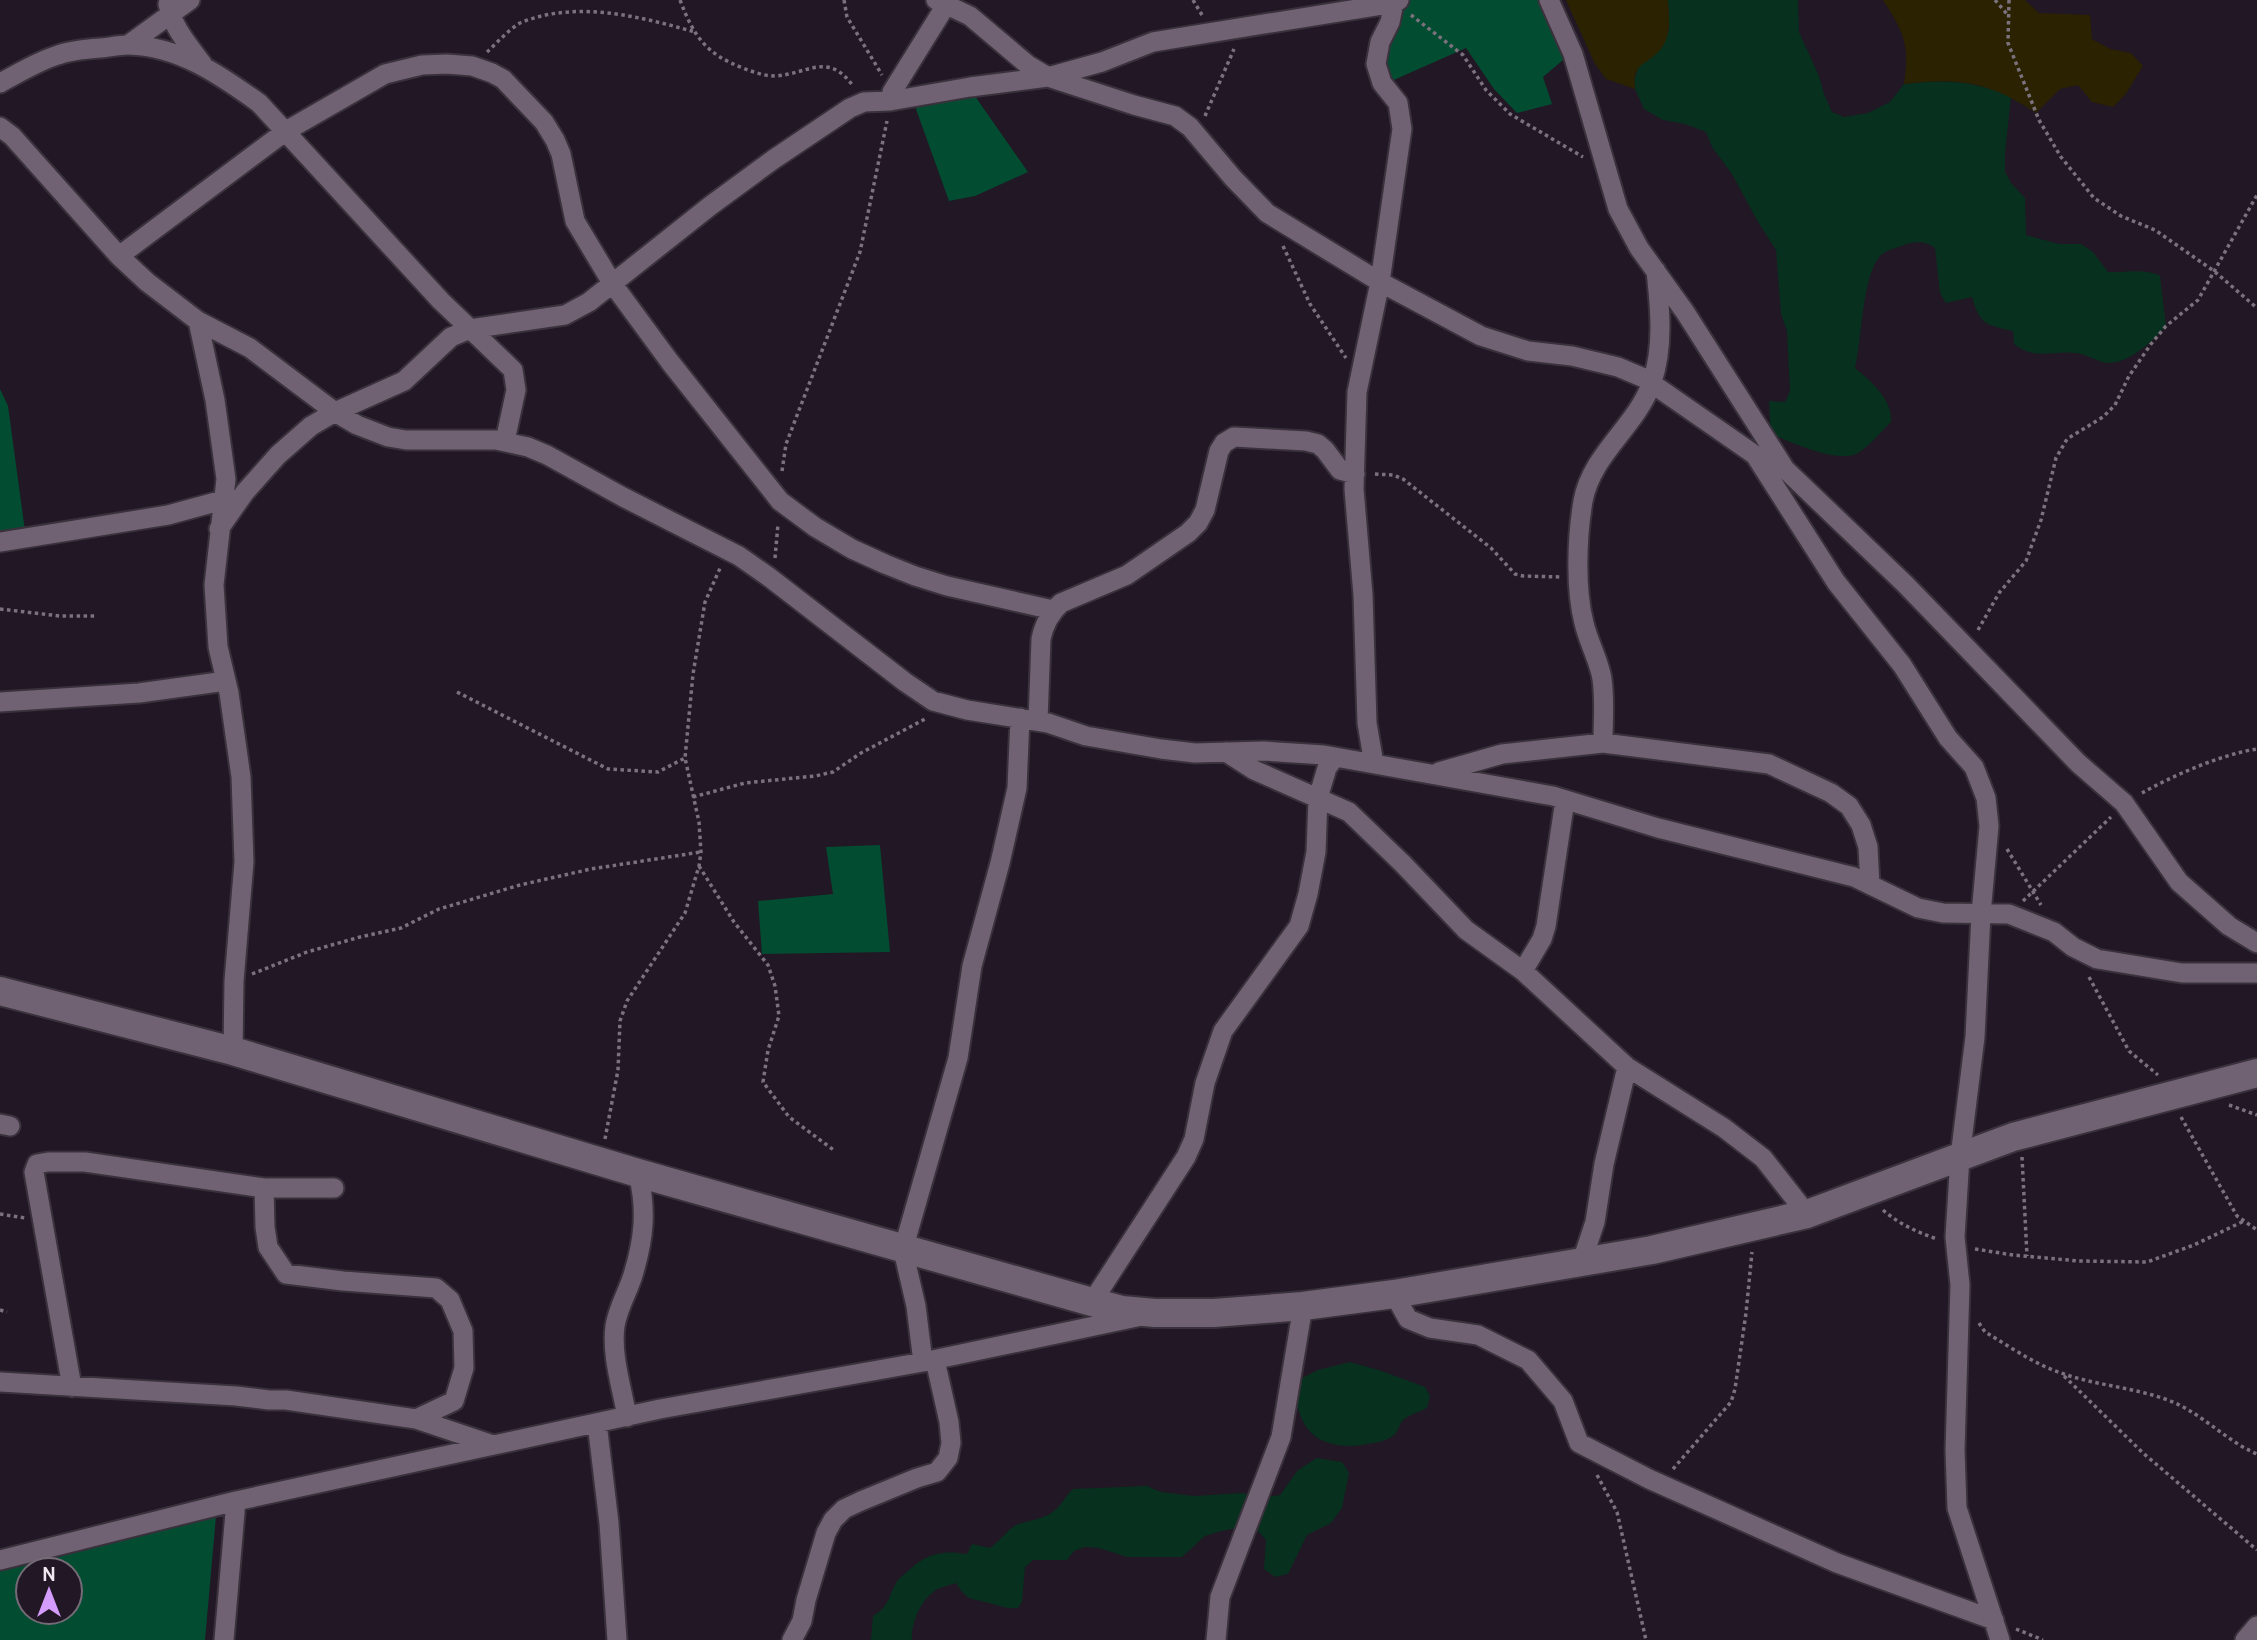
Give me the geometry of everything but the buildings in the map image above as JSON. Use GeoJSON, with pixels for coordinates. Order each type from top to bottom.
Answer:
{"type":"FeatureCollection","features":[{"type":"Feature","properties":{"kind":"street"},"geometry":{"type":"LineString","coordinates":[[128,45],[169,7],[190,0]]}},
{"type":"Feature","properties":{"kind":"street"},"geometry":{"type":"LineString","coordinates":[[1549,0],[1573,54],[1618,209],[1639,248],[1685,312],[1786,470],[1905,584],[2078,762],[2124,803],[2179,881],[2229,926],[2257,943]]}},
{"type":"Feature","properties":{"kind":"street"},"geometry":{"type":"LineString","coordinates":[[219,528],[278,455],[311,426],[335,412],[404,381],[444,342],[470,329],[565,315],[589,302],[774,159],[850,108],[891,96],[1048,77],[1102,62],[1153,42],[1397,1],[1380,42],[1376,64],[1382,83],[1398,103],[1402,129],[1380,282],[1357,392],[1355,474],[1363,595],[1367,723],[1374,764]]}},
{"type":"Feature","properties":{"kind":"street"},"geometry":{"type":"LineString","coordinates":[[891,96],[941,2],[970,16],[1028,65],[1048,77],[1175,116],[1190,127],[1267,213],[1380,282],[1480,336],[1528,351],[1572,356],[1618,367],[1652,383],[1755,455],[1786,470]]}},
{"type":"Feature","properties":{"kind":"street"},"geometry":{"type":"LineString","coordinates":[[169,7],[184,39],[203,65]]}},
{"type":"Feature","properties":{"kind":"street"},"geometry":{"type":"LineString","coordinates":[[0,83],[58,55],[128,45],[158,49],[203,65],[260,103],[441,301],[513,370],[516,390],[505,441]]}},
{"type":"Feature","properties":{"kind":"street"},"geometry":{"type":"LineString","coordinates":[[119,256],[286,131],[385,74],[422,65],[472,66],[503,79],[544,122],[561,154],[575,221],[612,283],[670,362],[780,501],[852,549],[884,564],[947,586],[1053,610]]}},
{"type":"Feature","properties":{"kind":"street"},"geometry":{"type":"LineString","coordinates":[[0,127],[12,136],[119,256],[147,282],[198,321],[250,348],[335,412],[357,425],[388,437],[406,440],[505,441],[547,455],[738,556],[933,701],[1029,720],[1086,736],[1161,749],[1195,753],[1264,751],[1335,757],[1502,785],[1565,800],[1658,828],[1854,877],[1917,908],[1943,913],[2009,914],[2054,932],[2073,947],[2097,959],[2182,973],[2257,973]]}},
{"type":"Feature","properties":{"kind":"street"},"geometry":{"type":"LineString","coordinates":[[1603,743],[1602,678],[1589,645],[1577,577],[1583,502],[1588,482],[1598,464],[1644,399],[1652,383],[1661,322],[1656,271]]}},
{"type":"Feature","properties":{"kind":"street"},"geometry":{"type":"LineString","coordinates":[[198,321],[219,426],[226,479],[214,585],[218,647],[241,777],[243,862],[234,981],[233,1051]]}},
{"type":"Feature","properties":{"kind":"street"},"geometry":{"type":"LineString","coordinates":[[792,1640],[802,1621],[826,1533],[833,1520],[844,1509],[861,1501],[937,1472],[948,1458],[951,1443],[949,1422],[929,1361],[903,1250],[958,1059],[972,966],[1017,788],[1043,627],[1053,610],[1061,603],[1127,575],[1193,528],[1205,510],[1219,451],[1224,443],[1234,437],[1318,444],[1340,470],[1355,474]]}},
{"type":"Feature","properties":{"kind":"street"},"geometry":{"type":"LineString","coordinates":[[1755,455],[1836,582],[1902,665],[1948,738],[1974,767],[1986,798],[1989,826],[1981,914],[1975,1037],[1960,1157],[1956,1245],[1960,1284],[1955,1450],[1957,1508],[2000,1640]]}},
{"type":"Feature","properties":{"kind":"street"},"geometry":{"type":"LineString","coordinates":[[0,542],[168,515],[223,500]]}},
{"type":"Feature","properties":{"kind":"street"},"geometry":{"type":"LineString","coordinates":[[0,702],[139,693],[226,681]]}},
{"type":"Feature","properties":{"kind":"street"},"geometry":{"type":"LineString","coordinates":[[1434,774],[1502,754],[1603,743],[1769,764],[1832,793],[1849,806],[1861,825],[1868,847],[1870,884]]}},
{"type":"Feature","properties":{"kind":"street"},"geometry":{"type":"LineString","coordinates":[[1226,752],[1254,770],[1349,812],[1466,930],[1523,971],[1628,1067],[1747,1144],[1763,1158],[1807,1214]]}},
{"type":"Feature","properties":{"kind":"street"},"geometry":{"type":"LineString","coordinates":[[1092,1302],[1186,1157],[1194,1139],[1205,1083],[1223,1031],[1299,926],[1316,852],[1318,798],[1327,768],[1335,757]]}},
{"type":"Feature","properties":{"kind":"street"},"geometry":{"type":"LineString","coordinates":[[1523,971],[1542,939],[1546,926],[1565,800]]}},
{"type":"Feature","properties":{"kind":"street"},"geometry":{"type":"LineString","coordinates":[[0,990],[233,1051],[903,1250],[1122,1310],[1155,1313],[1214,1313],[1303,1306],[1394,1294],[1652,1250],[1807,1214],[2021,1135],[2257,1073]]}},
{"type":"Feature","properties":{"kind":"street"},"geometry":{"type":"LineString","coordinates":[[1581,1261],[1595,1222],[1604,1164],[1628,1067]]}},
{"type":"Feature","properties":{"kind":"street"},"geometry":{"type":"LineString","coordinates":[[72,1387],[34,1172],[37,1164],[48,1161],[85,1161],[264,1188],[334,1188]]}},
{"type":"Feature","properties":{"kind":"street"},"geometry":{"type":"LineString","coordinates":[[627,1417],[614,1341],[619,1308],[633,1276],[641,1242],[644,1199],[638,1173]]}},
{"type":"Feature","properties":{"kind":"street"},"geometry":{"type":"LineString","coordinates":[[264,1188],[268,1247],[286,1274],[436,1288],[450,1300],[463,1331],[464,1368],[454,1401],[416,1419]]}},
{"type":"Feature","properties":{"kind":"street"},"geometry":{"type":"LineString","coordinates":[[1394,1294],[1408,1319],[1430,1328],[1478,1335],[1528,1360],[1563,1401],[1579,1443],[1660,1484],[1837,1563],[1994,1620]]}},
{"type":"Feature","properties":{"kind":"street"},"geometry":{"type":"LineString","coordinates":[[1216,1640],[1220,1597],[1281,1437],[1303,1306]]}},
{"type":"Feature","properties":{"kind":"street"},"geometry":{"type":"LineString","coordinates":[[0,1560],[236,1501],[494,1445],[627,1417],[929,1361],[1155,1313]]}},
{"type":"Feature","properties":{"kind":"street"},"geometry":{"type":"LineString","coordinates":[[0,1382],[286,1399],[416,1419],[494,1445]]}},
{"type":"Feature","properties":{"kind":"street"},"geometry":{"type":"LineString","coordinates":[[597,1423],[610,1523],[617,1640]]}},
{"type":"Feature","properties":{"kind":"street"},"geometry":{"type":"LineString","coordinates":[[224,1640],[236,1501]]}},
{"type":"Feature","properties":{"kind":"street"},"geometry":{"type":"LineString","coordinates":[[2245,1640],[2257,1626]]}},
{"type":"Feature","properties":{"kind":"path"},"geometry":{"type":"LineString","coordinates":[[680,0],[700,42],[726,61],[755,73],[775,76],[813,67],[828,67],[844,74],[864,102]]}},
{"type":"Feature","properties":{"kind":"path"},"geometry":{"type":"LineString","coordinates":[[769,577],[776,556],[780,483],[786,444],[860,252],[891,96],[847,17],[844,0]]}},
{"type":"Feature","properties":{"kind":"path"},"geometry":{"type":"LineString","coordinates":[[1995,0],[2007,14]]}},
{"type":"Feature","properties":{"kind":"path"},"geometry":{"type":"LineString","coordinates":[[2009,0],[2008,43],[2039,120],[2061,157],[2094,198],[2121,216],[2155,230],[2214,271],[2257,308]]}},
{"type":"Feature","properties":{"kind":"path"},"geometry":{"type":"LineString","coordinates":[[1397,1],[1463,55],[1486,90],[1510,114],[1606,171]]}},
{"type":"Feature","properties":{"kind":"path"},"geometry":{"type":"LineString","coordinates":[[472,66],[518,24],[545,11],[572,6],[623,11],[695,33]]}},
{"type":"Feature","properties":{"kind":"path"},"geometry":{"type":"LineString","coordinates":[[1196,134],[1244,27]]}},
{"type":"Feature","properties":{"kind":"path"},"geometry":{"type":"LineString","coordinates":[[1970,651],[1979,627],[1999,593],[2026,561],[2041,520],[2056,458],[2067,439],[2103,417],[2115,405],[2129,376],[2151,344],[2166,326],[2198,300],[2257,195]]}},
{"type":"Feature","properties":{"kind":"path"},"geometry":{"type":"LineString","coordinates":[[1267,213],[1310,304],[1350,364],[1357,392]]}},
{"type":"Feature","properties":{"kind":"path"},"geometry":{"type":"LineString","coordinates":[[1355,474],[1384,474],[1403,479],[1491,548],[1515,574],[1577,577]]}},
{"type":"Feature","properties":{"kind":"path"},"geometry":{"type":"LineString","coordinates":[[601,1162],[618,1070],[620,1021],[627,1001],[685,913],[699,866],[699,822],[685,758],[693,674],[705,602],[727,551]]}},
{"type":"Feature","properties":{"kind":"path"},"geometry":{"type":"LineString","coordinates":[[0,609],[60,616],[96,616]]}},
{"type":"Feature","properties":{"kind":"path"},"geometry":{"type":"LineString","coordinates":[[457,692],[608,769],[658,772],[685,758]]}},
{"type":"Feature","properties":{"kind":"path"},"geometry":{"type":"LineString","coordinates":[[693,797],[745,783],[833,772],[861,753],[948,706]]}},
{"type":"Feature","properties":{"kind":"path"},"geometry":{"type":"LineString","coordinates":[[1989,826],[2034,890],[2054,932]]}},
{"type":"Feature","properties":{"kind":"path"},"geometry":{"type":"LineString","coordinates":[[234,981],[307,952],[401,928],[439,909],[520,885],[591,869],[701,852]]}},
{"type":"Feature","properties":{"kind":"path"},"geometry":{"type":"LineString","coordinates":[[699,866],[734,922],[768,965],[775,986],[779,1016],[768,1050],[763,1082],[789,1118],[835,1151]]}},
{"type":"Feature","properties":{"kind":"path"},"geometry":{"type":"LineString","coordinates":[[2073,947],[2129,1051],[2179,1093],[2196,1141],[2236,1216],[2257,1230]]}},
{"type":"Feature","properties":{"kind":"path"},"geometry":{"type":"LineString","coordinates":[[2223,1103],[2257,1115]]}},
{"type":"Feature","properties":{"kind":"path"},"geometry":{"type":"LineString","coordinates":[[2021,1135],[2027,1256]]}},
{"type":"Feature","properties":{"kind":"path"},"geometry":{"type":"LineString","coordinates":[[1863,1195],[1895,1220],[1917,1232],[1956,1245],[2080,1261],[2147,1262],[2194,1245],[2244,1221]]}},
{"type":"Feature","properties":{"kind":"path"},"geometry":{"type":"LineString","coordinates":[[1660,1484],[1731,1402],[1746,1313],[1754,1226]]}},
{"type":"Feature","properties":{"kind":"path"},"geometry":{"type":"LineString","coordinates":[[1960,1284],[1985,1332],[2044,1366],[2061,1374],[2166,1399],[2190,1411],[2227,1439],[2257,1454]]}},
{"type":"Feature","properties":{"kind":"path"},"geometry":{"type":"LineString","coordinates":[[0,1310],[7,1312]]}},
{"type":"Feature","properties":{"kind":"path"},"geometry":{"type":"LineString","coordinates":[[2061,1374],[2143,1453],[2257,1550]]}},
{"type":"Feature","properties":{"kind":"path"},"geometry":{"type":"LineString","coordinates":[[1579,1443],[1617,1511],[1646,1640]]}},
{"type":"Feature","properties":{"kind":"green space"},"geometry":{"type":"Polygon","coordinates":[[[1404,0],[1544,0],[1569,55],[1543,77],[1552,104],[1517,113],[1494,89],[1466,48],[1387,83],[1384,43],[1404,0]]]}},
{"type":"Feature","properties":{"kind":"green space"},"geometry":{"type":"Polygon","coordinates":[[[1668,0],[1798,0],[1799,32],[1832,112],[1844,117],[1868,113],[1890,102],[1904,84],[1959,82],[2011,96],[2005,172],[2025,198],[2026,235],[2059,244],[2081,244],[2093,252],[2108,272],[2141,271],[2160,276],[2166,326],[2146,346],[2129,357],[2111,363],[2076,353],[2030,352],[2014,344],[2013,331],[1985,322],[1972,297],[1946,303],[1940,293],[1935,248],[1924,243],[1908,244],[1885,252],[1874,265],[1866,293],[1855,368],[1885,399],[1891,422],[1862,450],[1849,456],[1816,451],[1773,435],[1769,401],[1785,402],[1790,391],[1787,331],[1781,314],[1776,250],[1732,174],[1712,147],[1706,132],[1663,120],[1644,109],[1635,89],[1634,81],[1639,65],[1660,49],[1669,30],[1668,0]]]}},
{"type":"Feature","properties":{"kind":"green space"},"geometry":{"type":"Polygon","coordinates":[[[970,89],[1028,172],[975,196],[949,201],[912,98],[970,89]]]}},
{"type":"Feature","properties":{"kind":"green space"},"geometry":{"type":"Polygon","coordinates":[[[0,389],[8,406],[25,531],[0,533],[0,389]]]}},
{"type":"Feature","properties":{"kind":"green space"},"geometry":{"type":"Polygon","coordinates":[[[880,845],[890,952],[762,954],[758,901],[833,894],[826,847],[880,845]]]}},
{"type":"Feature","properties":{"kind":"green space"},"geometry":{"type":"Polygon","coordinates":[[[1350,1362],[1425,1387],[1430,1396],[1427,1408],[1404,1419],[1395,1434],[1383,1441],[1346,1446],[1320,1439],[1304,1423],[1299,1411],[1296,1381],[1318,1370],[1350,1362]]]}},
{"type":"Feature","properties":{"kind":"green space"},"geometry":{"type":"Polygon","coordinates":[[[1317,1458],[1342,1462],[1349,1473],[1342,1508],[1331,1523],[1307,1535],[1288,1574],[1275,1577],[1264,1569],[1266,1540],[1258,1531],[1243,1527],[1205,1536],[1182,1557],[1127,1557],[1099,1548],[1085,1547],[1074,1551],[1067,1560],[1033,1560],[1025,1567],[1022,1602],[1018,1608],[970,1598],[956,1583],[940,1588],[923,1603],[916,1618],[912,1640],[871,1640],[873,1616],[885,1606],[898,1580],[923,1559],[951,1552],[967,1554],[972,1544],[990,1548],[1016,1525],[1050,1514],[1073,1489],[1147,1486],[1161,1492],[1194,1496],[1243,1493],[1259,1498],[1280,1495],[1298,1470],[1317,1458]]]}},
{"type":"Feature","properties":{"kind":"green space"},"geometry":{"type":"Polygon","coordinates":[[[217,1505],[205,1640],[0,1640],[0,1556],[217,1505]]]}},
{"type":"Feature","properties":{"kind":"sand"},"geometry":{"type":"Polygon","coordinates":[[[1566,0],[1668,0],[1669,26],[1664,45],[1638,69],[1635,89],[1606,79],[1594,62],[1566,0]]]}},
{"type":"Feature","properties":{"kind":"sand"},"geometry":{"type":"Polygon","coordinates":[[[1883,0],[2025,0],[2039,13],[2090,15],[2092,39],[2110,49],[2131,53],[2143,66],[2125,95],[2113,107],[2092,102],[2078,85],[2060,89],[2036,113],[2004,94],[1973,84],[1941,81],[1904,84],[1904,39],[1883,0]]]}}]}
